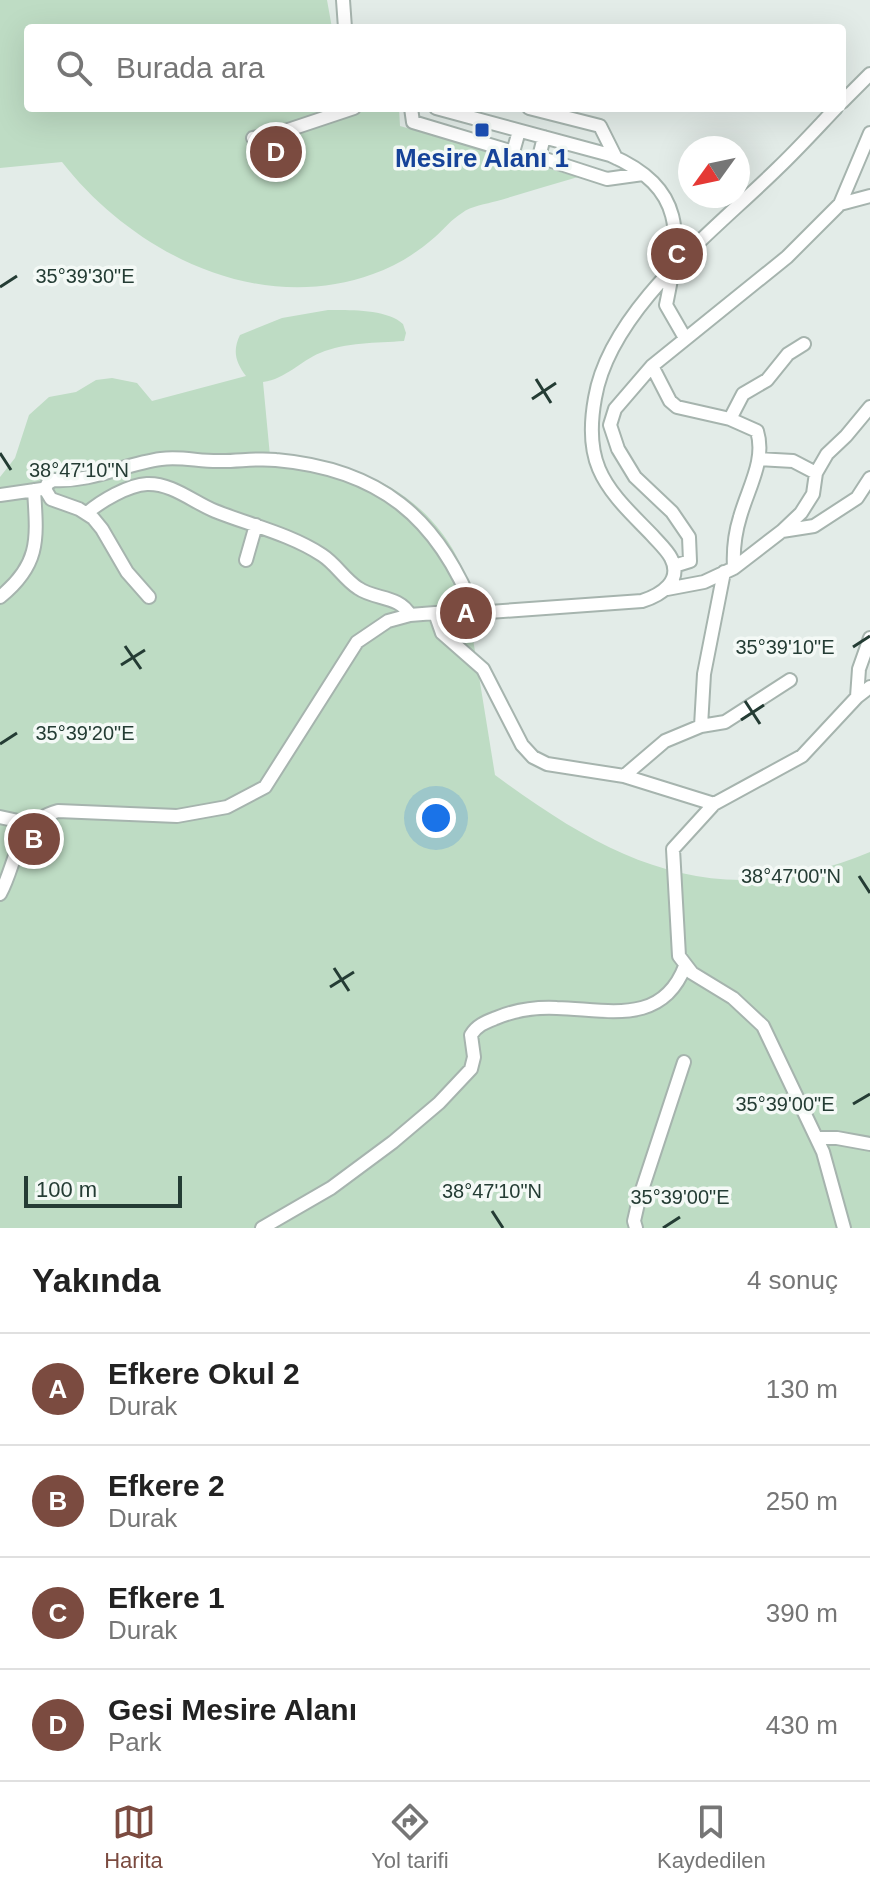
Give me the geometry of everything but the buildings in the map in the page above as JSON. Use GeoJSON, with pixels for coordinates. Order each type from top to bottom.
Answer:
{"type":"FeatureCollection","features":[{"type":"Feature","properties":{"kind":"street"},"geometry":{"type":"LineString","coordinates":[[343,0],[345,24]]}},
{"type":"Feature","properties":{"kind":"street"},"geometry":{"type":"LineString","coordinates":[[846,98],[870,74]]}},
{"type":"Feature","properties":{"kind":"street"},"geometry":{"type":"LineString","coordinates":[[253,138],[276,134],[342,112]]}},
{"type":"Feature","properties":{"kind":"street"},"geometry":{"type":"LineString","coordinates":[[412,112],[413,122],[513,152],[519,131]]}},
{"type":"Feature","properties":{"kind":"street"},"geometry":{"type":"LineString","coordinates":[[450,112],[616,158],[643,174],[666,200],[676,226],[677,254],[666,305],[685,338]]}},
{"type":"Feature","properties":{"kind":"street"},"geometry":{"type":"LineString","coordinates":[[545,112],[600,126],[616,158]]}},
{"type":"Feature","properties":{"kind":"street"},"geometry":{"type":"LineString","coordinates":[[667,589],[674,566],[667,552],[610,489],[598,467],[592,443],[595,397],[610,353],[635,313],[703,238],[832,112]]}},
{"type":"Feature","properties":{"kind":"street"},"geometry":{"type":"LineString","coordinates":[[674,566],[690,561],[689,537],[672,512],[635,477],[618,449],[610,425],[615,409],[652,366],[787,257],[840,204],[870,133]]}},
{"type":"Feature","properties":{"kind":"street"},"geometry":{"type":"LineString","coordinates":[[544,137],[539,157],[607,179],[643,174]]}},
{"type":"Feature","properties":{"kind":"street"},"geometry":{"type":"LineString","coordinates":[[840,204],[870,196]]}},
{"type":"Feature","properties":{"kind":"street"},"geometry":{"type":"LineString","coordinates":[[730,419],[743,394],[767,380],[788,354],[804,344]]}},
{"type":"Feature","properties":{"kind":"street"},"geometry":{"type":"LineString","coordinates":[[652,366],[670,401],[677,407],[730,419],[757,431],[762,447],[739,519],[704,674],[701,726]]}},
{"type":"Feature","properties":{"kind":"street"},"geometry":{"type":"LineString","coordinates":[[0,894],[15,851],[32,824],[45,815],[58,811],[177,816],[227,807],[265,787],[357,642],[388,621],[435,613],[642,601],[656,597],[667,589],[704,582],[729,570],[801,513],[813,494],[816,473],[827,454],[864,418],[870,407]]}},
{"type":"Feature","properties":{"kind":"street"},"geometry":{"type":"LineString","coordinates":[[0,495],[40,490],[54,480],[96,478],[164,459],[277,460],[343,474],[383,491],[416,515],[448,558],[475,613]]}},
{"type":"Feature","properties":{"kind":"street"},"geometry":{"type":"LineString","coordinates":[[759,459],[793,461],[816,473]]}},
{"type":"Feature","properties":{"kind":"street"},"geometry":{"type":"LineString","coordinates":[[782,531],[814,526],[857,498],[870,478]]}},
{"type":"Feature","properties":{"kind":"street"},"geometry":{"type":"LineString","coordinates":[[87,513],[131,488],[150,484],[170,488],[210,509],[319,553],[355,586],[375,597],[399,602],[410,615]]}},
{"type":"Feature","properties":{"kind":"street"},"geometry":{"type":"LineString","coordinates":[[40,490],[51,499],[87,513],[102,529],[127,572],[149,597]]}},
{"type":"Feature","properties":{"kind":"street"},"geometry":{"type":"LineString","coordinates":[[0,597],[33,558],[40,490]]}},
{"type":"Feature","properties":{"kind":"street"},"geometry":{"type":"LineString","coordinates":[[246,560],[256,525]]}},
{"type":"Feature","properties":{"kind":"street"},"geometry":{"type":"LineString","coordinates":[[435,613],[442,633],[483,669],[522,745],[533,757],[547,764],[624,776],[714,804]]}},
{"type":"Feature","properties":{"kind":"street"},"geometry":{"type":"LineString","coordinates":[[857,697],[859,669],[870,638]]}},
{"type":"Feature","properties":{"kind":"street"},"geometry":{"type":"LineString","coordinates":[[624,776],[665,741],[701,726],[725,722],[790,680]]}},
{"type":"Feature","properties":{"kind":"street"},"geometry":{"type":"LineString","coordinates":[[844,1228],[817,1138],[763,1026],[733,998],[692,973],[679,956],[673,849],[714,804],[802,756],[870,687]]}},
{"type":"Feature","properties":{"kind":"street"},"geometry":{"type":"LineString","coordinates":[[0,817],[32,824]]}},
{"type":"Feature","properties":{"kind":"street"},"geometry":{"type":"LineString","coordinates":[[262,1228],[331,1188],[439,1103],[471,1069],[474,1057],[471,1035],[483,1023],[539,1008],[633,1012],[666,994],[680,978],[685,966]]}},
{"type":"Feature","properties":{"kind":"street"},"geometry":{"type":"LineString","coordinates":[[636,1228],[634,1221],[639,1199],[684,1062]]}},
{"type":"Feature","properties":{"kind":"street"},"geometry":{"type":"LineString","coordinates":[[817,1138],[870,1144]]}},
{"type":"Feature","properties":{"kind":"green space"},"geometry":{"type":"Polygon","coordinates":[[[0,0],[327,0],[331,24],[24,24],[24,112],[399,112],[400,126],[578,177],[470,209],[414,254],[373,274],[330,285],[286,287],[243,281],[201,268],[161,249],[124,224],[91,195],[62,162],[0,168],[0,0]]]}},
{"type":"Feature","properties":{"kind":"green space"},"geometry":{"type":"Polygon","coordinates":[[[328,310],[388,315],[403,324],[406,333],[404,341],[330,349],[279,377],[263,382],[270,456],[331,465],[369,477],[402,495],[442,533],[461,565],[495,775],[584,834],[628,856],[672,871],[718,879],[765,879],[816,870],[870,852],[870,1228],[0,1228],[0,477],[15,458],[29,415],[49,397],[76,392],[96,380],[112,378],[137,383],[152,401],[246,376],[236,357],[240,335],[282,318],[328,310]]]}},
{"type":"Feature","properties":{"kind":"place","name":"Mesire Alanı 1"},"geometry":{"type":"Point","coordinates":[482,130]}},
{"type":"Feature","properties":{"kind":"place","name":"Gesi Mesire Alanı"},"geometry":{"type":"Point","coordinates":[276,152]}},
{"type":"Feature","properties":{"kind":"place","name":"Efkere 1"},"geometry":{"type":"Point","coordinates":[677,254]}},
{"type":"Feature","properties":{"kind":"place","name":"Efkere Okul 2"},"geometry":{"type":"Point","coordinates":[466,613]}},
{"type":"Feature","properties":{"kind":"place","name":"Efkere 2"},"geometry":{"type":"Point","coordinates":[34,839]}}]}
